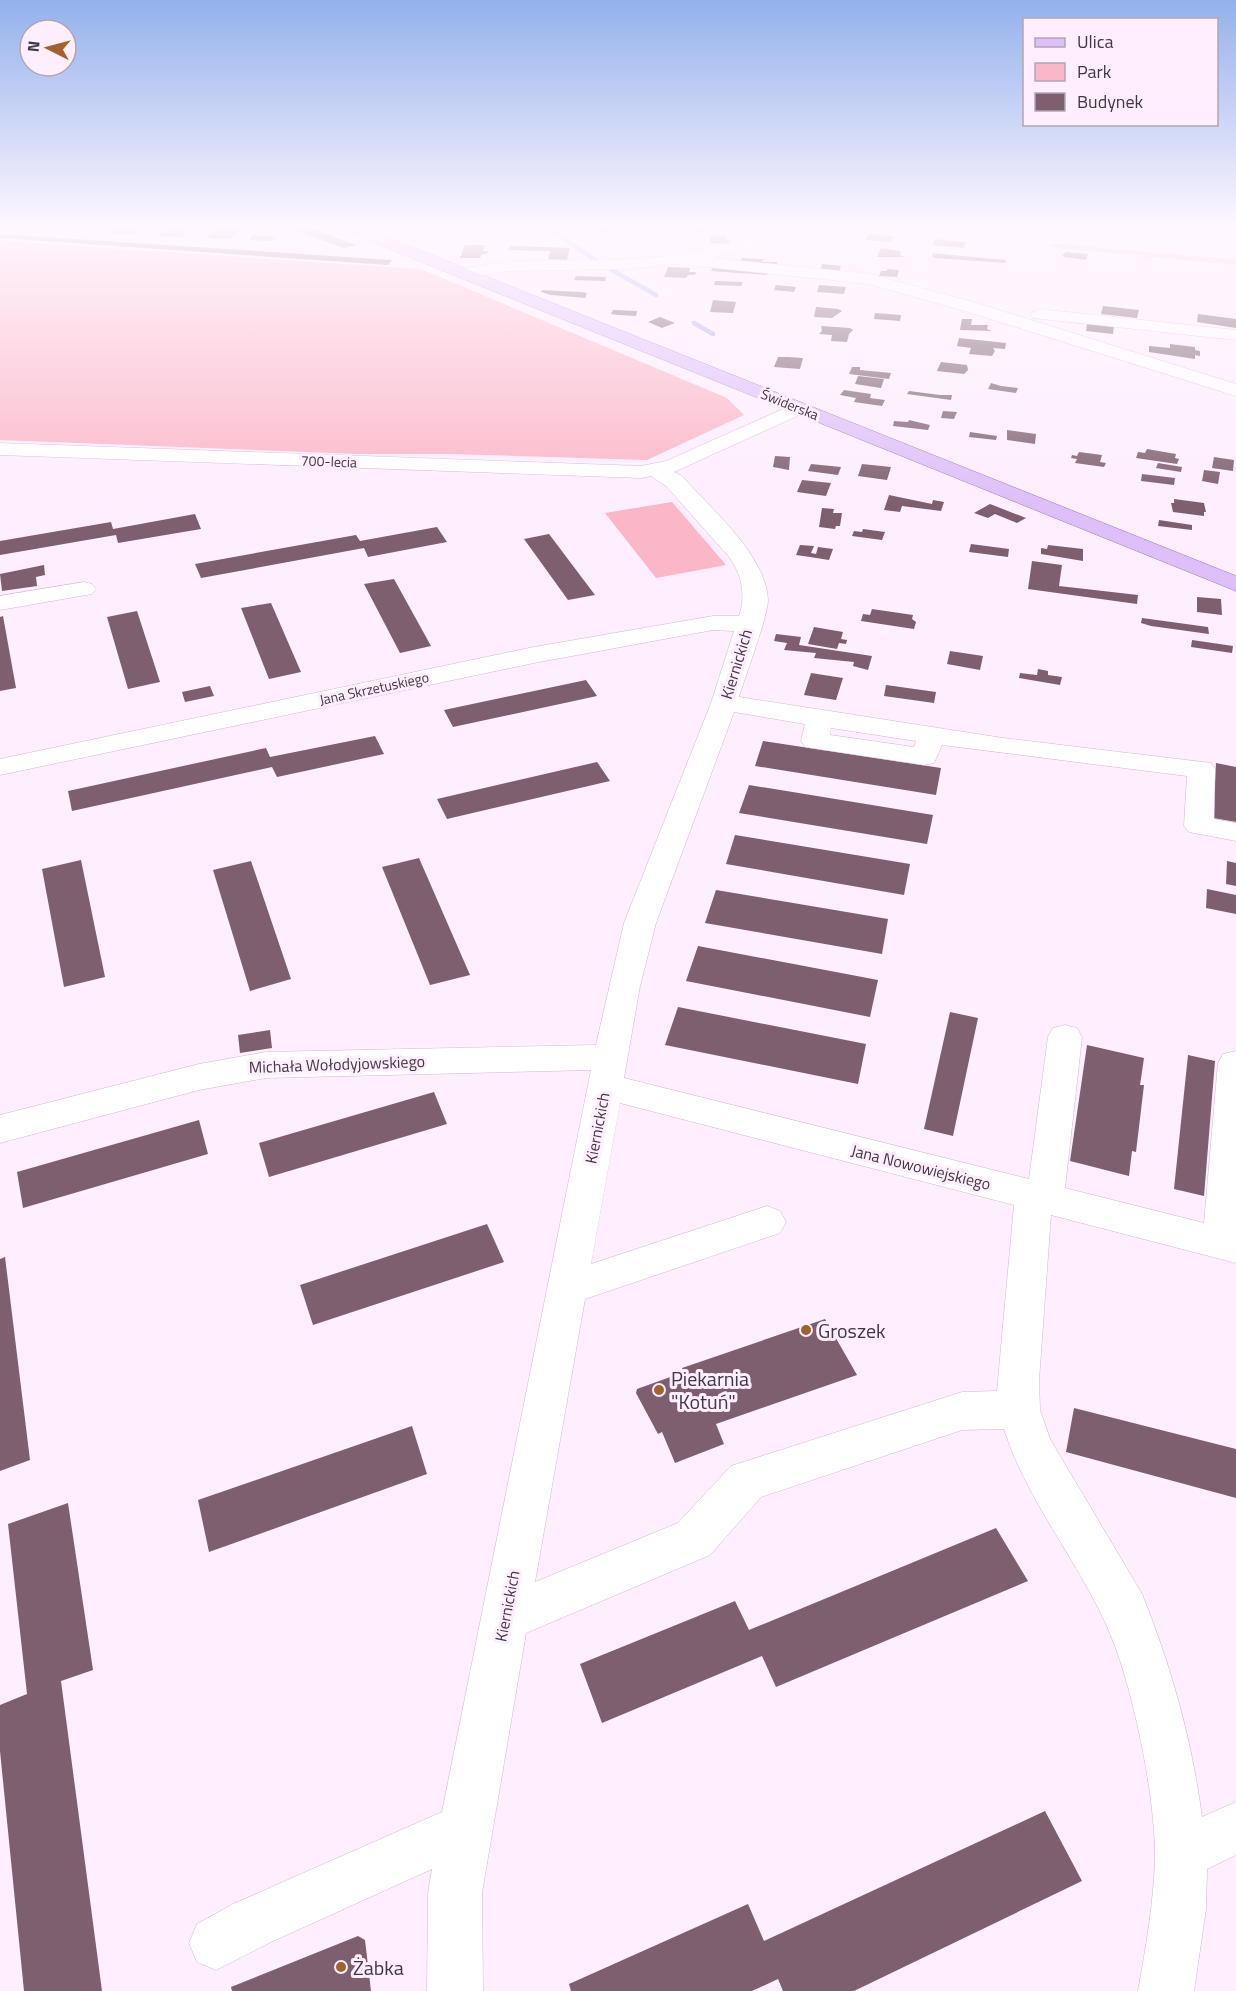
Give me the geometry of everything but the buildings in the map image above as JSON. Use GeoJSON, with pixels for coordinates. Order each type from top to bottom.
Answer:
{"type":"FeatureCollection","features":[{"type":"Feature","properties":{"kind":"main road","name":"Świderska"},"geometry":{"type":"LineString","coordinates":[[574,318],[1236,584]]}},
{"type":"Feature","properties":{"kind":"street"},"geometry":{"type":"LineString","coordinates":[[1006,318],[1236,390]]}},
{"type":"Feature","properties":{"kind":"street"},"geometry":{"type":"LineString","coordinates":[[1070,318],[1236,335]]}},
{"type":"Feature","properties":{"kind":"street"},"geometry":{"type":"LineString","coordinates":[[657,471],[799,408]]}},
{"type":"Feature","properties":{"kind":"street","name":"700-lecia"},"geometry":{"type":"LineString","coordinates":[[0,449],[621,472],[657,471]]}},
{"type":"Feature","properties":{"kind":"street","name":"Kiernickich"},"geometry":{"type":"LineString","coordinates":[[455,1991],[454,1893],[624,986],[640,923],[724,704],[756,601],[750,570],[738,553],[675,482],[657,471]]}},
{"type":"Feature","properties":{"kind":"street"},"geometry":{"type":"LineString","coordinates":[[0,603],[84,589]]}},
{"type":"Feature","properties":{"kind":"street","name":"Jana Skrzetuskiego"},"geometry":{"type":"LineString","coordinates":[[0,767],[574,648],[713,623],[749,624]]}},
{"type":"Feature","properties":{"kind":"street"},"geometry":{"type":"LineString","coordinates":[[724,704],[820,718],[814,741],[924,757],[932,735],[1201,770],[1199,826],[1236,832]]}},
{"type":"Feature","properties":{"kind":"street"},"geometry":{"type":"LineString","coordinates":[[1065,1037],[1040,1197],[1018,1380],[1019,1410],[1031,1447],[1125,1611],[1151,1683],[1172,1778],[1181,1854],[1179,1909],[1166,1991]]}},
{"type":"Feature","properties":{"kind":"street"},"geometry":{"type":"LineString","coordinates":[[1228,1245],[1235,1063]]}},
{"type":"Feature","properties":{"kind":"street","name":"Michała Wołodyjowskiego"},"geometry":{"type":"LineString","coordinates":[[0,1129],[199,1077],[266,1065],[608,1072]]}},
{"type":"Feature","properties":{"kind":"street","name":"Jana Nowowiejskiego"},"geometry":{"type":"LineString","coordinates":[[608,1072],[1040,1197],[1228,1245]]}},
{"type":"Feature","properties":{"kind":"street"},"geometry":{"type":"LineString","coordinates":[[566,1288],[766,1222]]}},
{"type":"Feature","properties":{"kind":"street"},"geometry":{"type":"LineString","coordinates":[[505,1617],[694,1539],[747,1481],[962,1411],[1019,1410]]}},
{"type":"Feature","properties":{"kind":"street"},"geometry":{"type":"LineString","coordinates":[[216,1943],[252,1923],[465,1828]]}},
{"type":"Feature","properties":{"kind":"street"},"geometry":{"type":"LineString","coordinates":[[1181,1854],[1236,1828]]}},
{"type":"Feature","properties":{"kind":"green space"},"geometry":{"type":"Polygon","coordinates":[[[0,318],[537,318],[727,398],[744,415],[647,460],[451,454],[357,454],[0,440],[0,318]]]}},
{"type":"Feature","properties":{"kind":"green space"},"geometry":{"type":"Polygon","coordinates":[[[672,502],[726,565],[656,578],[605,513],[672,502]]]}},
{"type":"Feature","properties":{"kind":"waterway"},"geometry":{"type":"LineString","coordinates":[[694,323],[713,334]]}},
{"type":"Feature","properties":{"kind":"place","name":"Groszek"},"geometry":{"type":"Point","coordinates":[806,1330]}},
{"type":"Feature","properties":{"kind":"place","name":"Piekarnia \"Kotuń\""},"geometry":{"type":"Point","coordinates":[659,1390]}},
{"type":"Feature","properties":{"kind":"place","name":"Żabka"},"geometry":{"type":"Point","coordinates":[341,1967]}}]}
